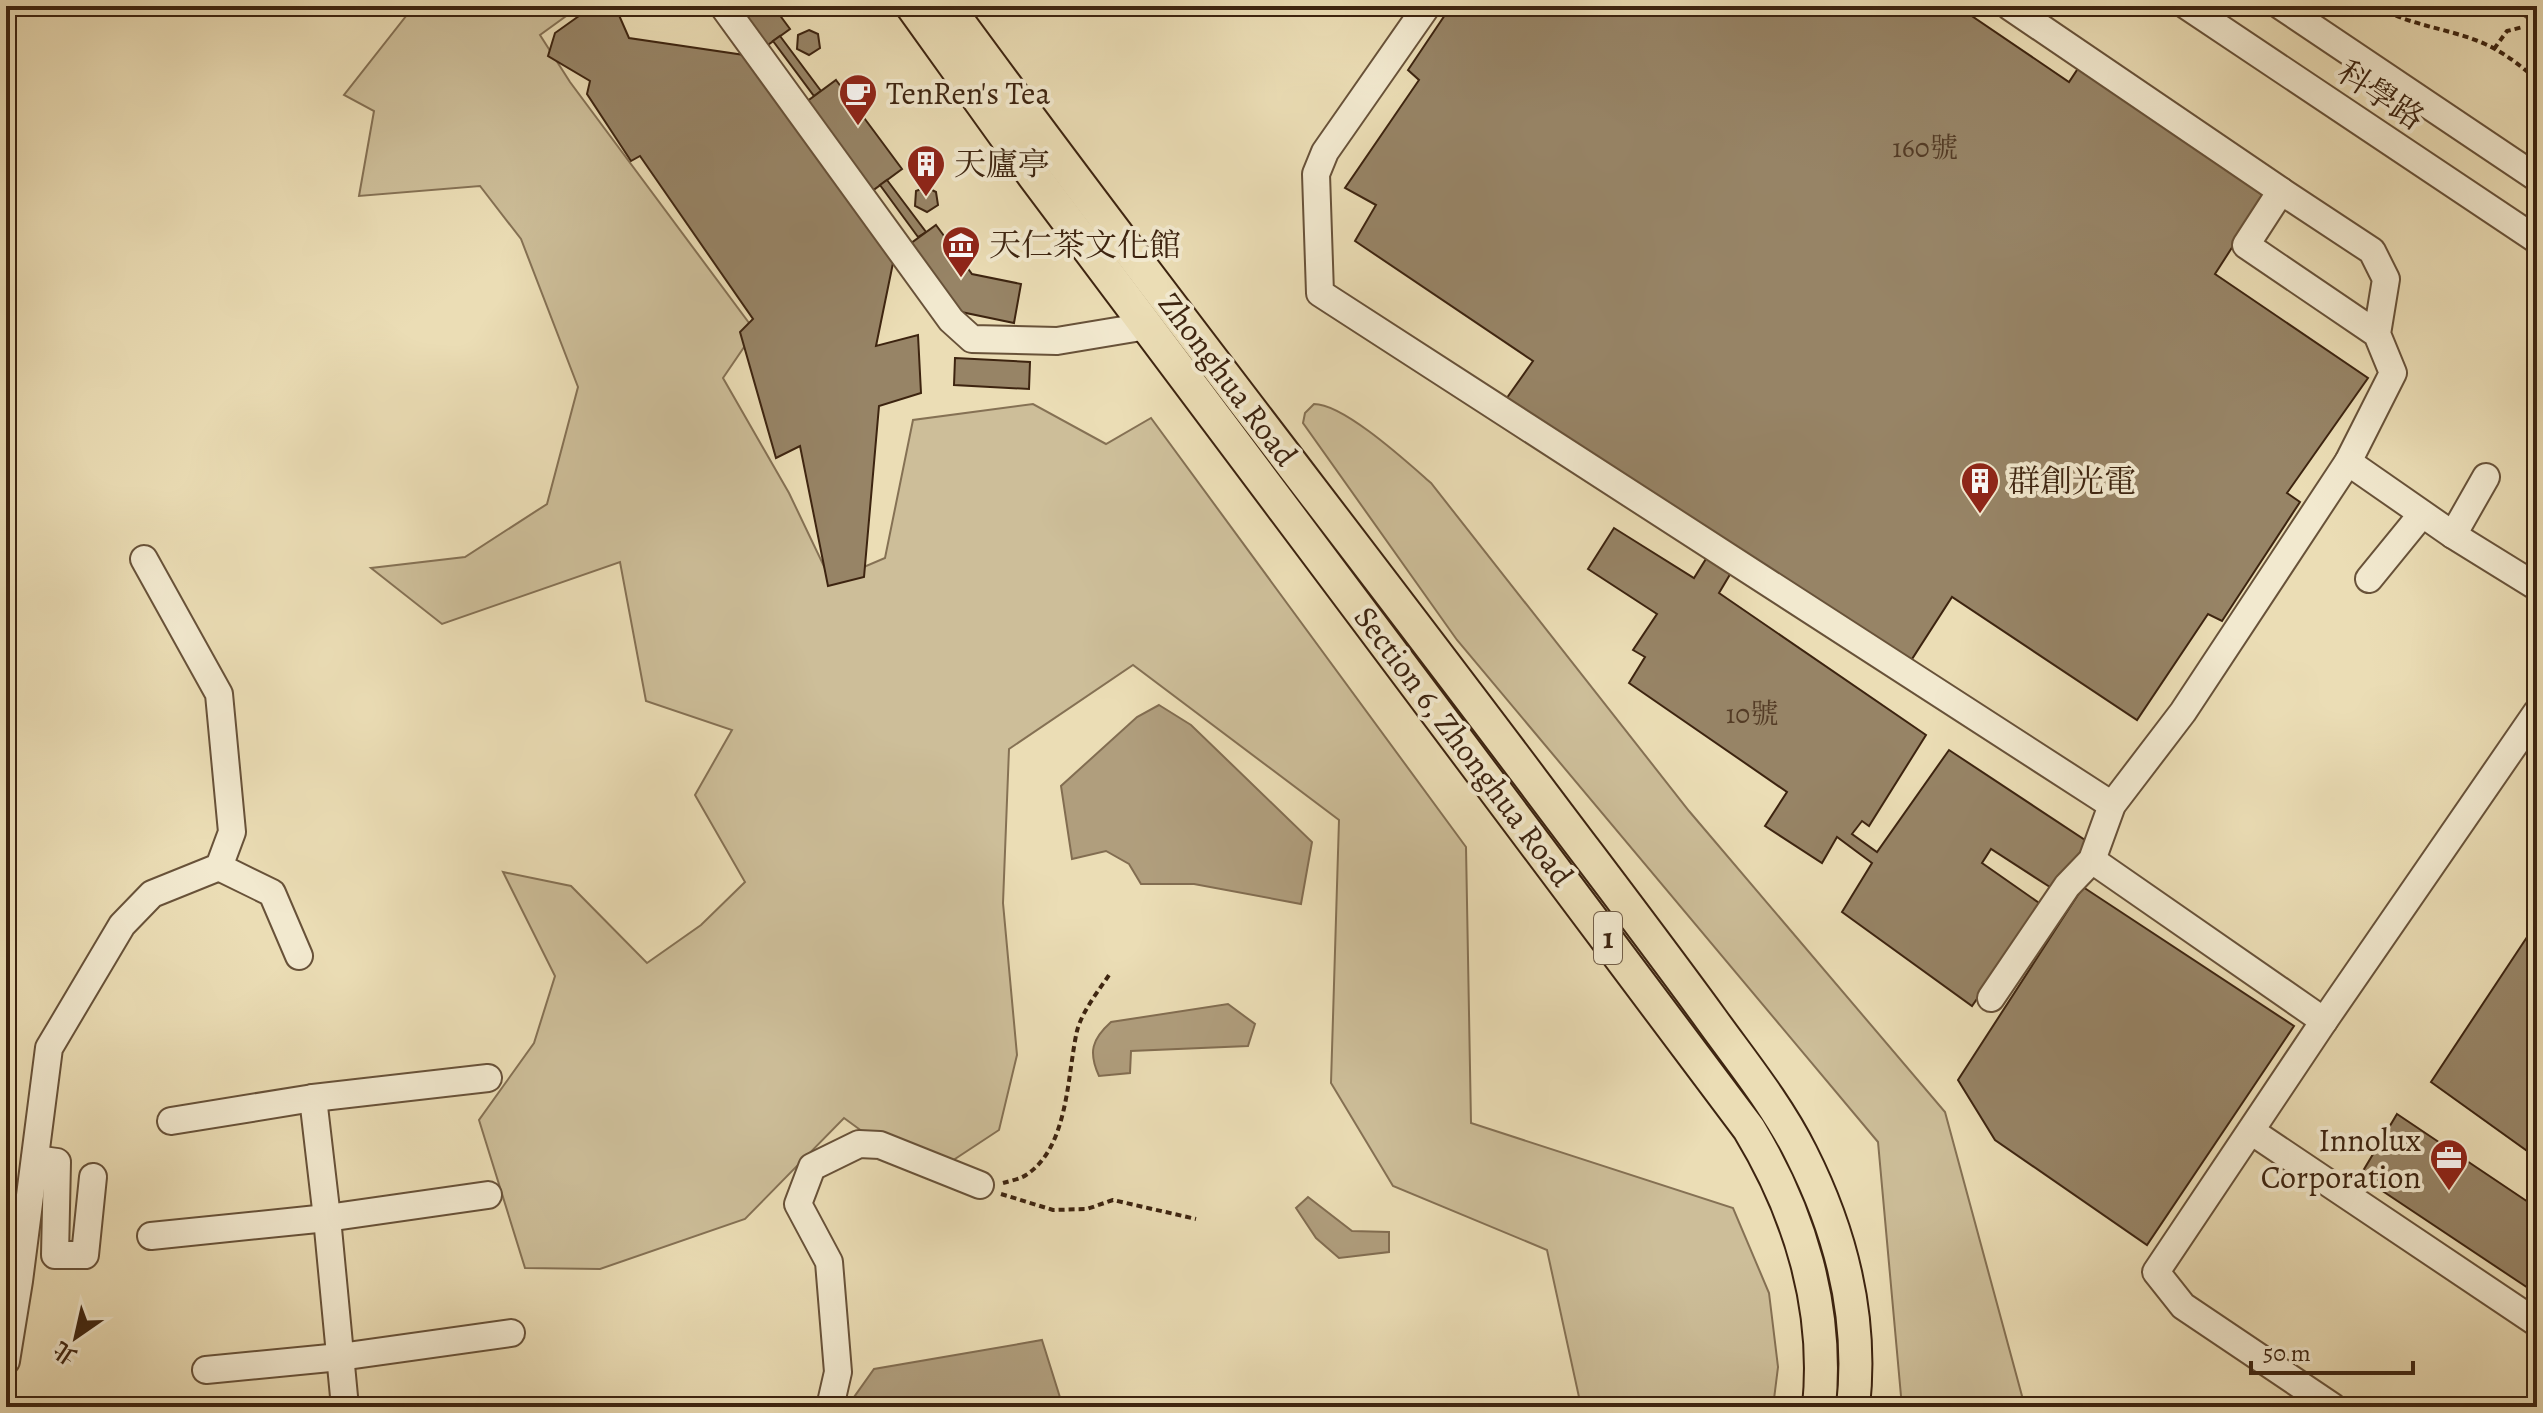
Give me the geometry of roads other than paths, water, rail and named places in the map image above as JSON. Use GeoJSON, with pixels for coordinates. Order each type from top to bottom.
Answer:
{"type":"FeatureCollection","features":[{"type":"Feature","properties":{"kind":"main road","name":"Zhonghua Road"},"geometry":{"type":"LineString","coordinates":[[912,6],[963,51],[1194,334],[1337,522]]}},
{"type":"Feature","properties":{"kind":"main road","name":"Zhonghua Road"},"geometry":{"type":"LineString","coordinates":[[947,6],[963,51],[1147,326],[1290,515]]}},
{"type":"Feature","properties":{"kind":"main road","name":"Section 6, Zhonghua Road"},"geometry":{"type":"LineString","coordinates":[[1290,515],[1666,1015],[1770,1163],[1797,1226],[1808,1264],[1823,1371],[1819,1407]]}},
{"type":"Feature","properties":{"kind":"main road","name":"Section 6, Zhonghua Road"},"geometry":{"type":"LineString","coordinates":[[1337,522],[1774,1106],[1800,1151],[1831,1221],[1851,1297],[1856,1375],[1853,1407]]}},
{"type":"Feature","properties":{"kind":"street"},"geometry":{"type":"LineString","coordinates":[[723,6],[951,320],[972,339],[1057,341],[1147,326]]}},
{"type":"Feature","properties":{"kind":"street"},"geometry":{"type":"LineString","coordinates":[[1427,6],[1320,163],[1316,174],[1320,293],[2112,805]]}},
{"type":"Feature","properties":{"kind":"street"},"geometry":{"type":"LineString","coordinates":[[1991,998],[2067,886],[2092,860],[2112,805],[2183,712],[2348,462],[2393,373],[2377,334],[2386,279],[2372,251],[2009,6]]}},
{"type":"Feature","properties":{"kind":"street","name":"科學路"},"geometry":{"type":"LineString","coordinates":[[2187,6],[2537,240]]}},
{"type":"Feature","properties":{"kind":"street","name":"科學路"},"geometry":{"type":"LineString","coordinates":[[2281,6],[2537,178]]}},
{"type":"Feature","properties":{"kind":"street"},"geometry":{"type":"LineString","coordinates":[[2281,191],[2246,245],[2377,334]]}},
{"type":"Feature","properties":{"kind":"street"},"geometry":{"type":"LineString","coordinates":[[1167,352],[1194,334]]}},
{"type":"Feature","properties":{"kind":"street"},"geometry":{"type":"LineString","coordinates":[[2348,462],[2453,535],[2537,587]]}},
{"type":"Feature","properties":{"kind":"street"},"geometry":{"type":"LineString","coordinates":[[2453,535],[2486,477]]}},
{"type":"Feature","properties":{"kind":"street"},"geometry":{"type":"LineString","coordinates":[[2369,579],[2422,514]]}},
{"type":"Feature","properties":{"kind":"street"},"geometry":{"type":"LineString","coordinates":[[6,1361],[49,1048],[122,925],[152,894],[219,867],[232,832],[219,694],[144,559]]}},
{"type":"Feature","properties":{"kind":"street"},"geometry":{"type":"LineString","coordinates":[[2333,1407],[2183,1306],[2156,1272],[2537,712]]}},
{"type":"Feature","properties":{"kind":"street"},"geometry":{"type":"LineString","coordinates":[[2092,860],[2324,1021]]}},
{"type":"Feature","properties":{"kind":"street"},"geometry":{"type":"LineString","coordinates":[[219,867],[272,893],[299,956]]}},
{"type":"Feature","properties":{"kind":"street"},"geometry":{"type":"LineString","coordinates":[[171,1121],[313,1098],[488,1078]]}},
{"type":"Feature","properties":{"kind":"street"},"geometry":{"type":"LineString","coordinates":[[313,1098],[345,1407]]}},
{"type":"Feature","properties":{"kind":"street"},"geometry":{"type":"LineString","coordinates":[[2251,1131],[2537,1323]]}},
{"type":"Feature","properties":{"kind":"street"},"geometry":{"type":"LineString","coordinates":[[830,1407],[838,1372],[829,1262],[798,1204],[812,1167],[859,1144],[880,1145],[980,1185]]}},
{"type":"Feature","properties":{"kind":"street"},"geometry":{"type":"LineString","coordinates":[[35,1159],[57,1162],[55,1255],[85,1255],[93,1177]]}},
{"type":"Feature","properties":{"kind":"street"},"geometry":{"type":"LineString","coordinates":[[151,1236],[327,1218],[488,1195]]}},
{"type":"Feature","properties":{"kind":"street"},"geometry":{"type":"LineString","coordinates":[[206,1370],[340,1357],[511,1333]]}},
{"type":"Feature","properties":{"kind":"place","name":"TenRen's Tea"},"geometry":{"type":"Point","coordinates":[858,127]}},
{"type":"Feature","properties":{"kind":"place","name":"天廬亭"},"geometry":{"type":"Point","coordinates":[926,198]}},
{"type":"Feature","properties":{"kind":"place","name":"天仁茶文化館"},"geometry":{"type":"Point","coordinates":[961,279]}},
{"type":"Feature","properties":{"kind":"place","name":"群創光電"},"geometry":{"type":"Point","coordinates":[1980,515]}},
{"type":"Feature","properties":{"kind":"place","name":"Innolux Corporation"},"geometry":{"type":"Point","coordinates":[2449,1192]}}]}
